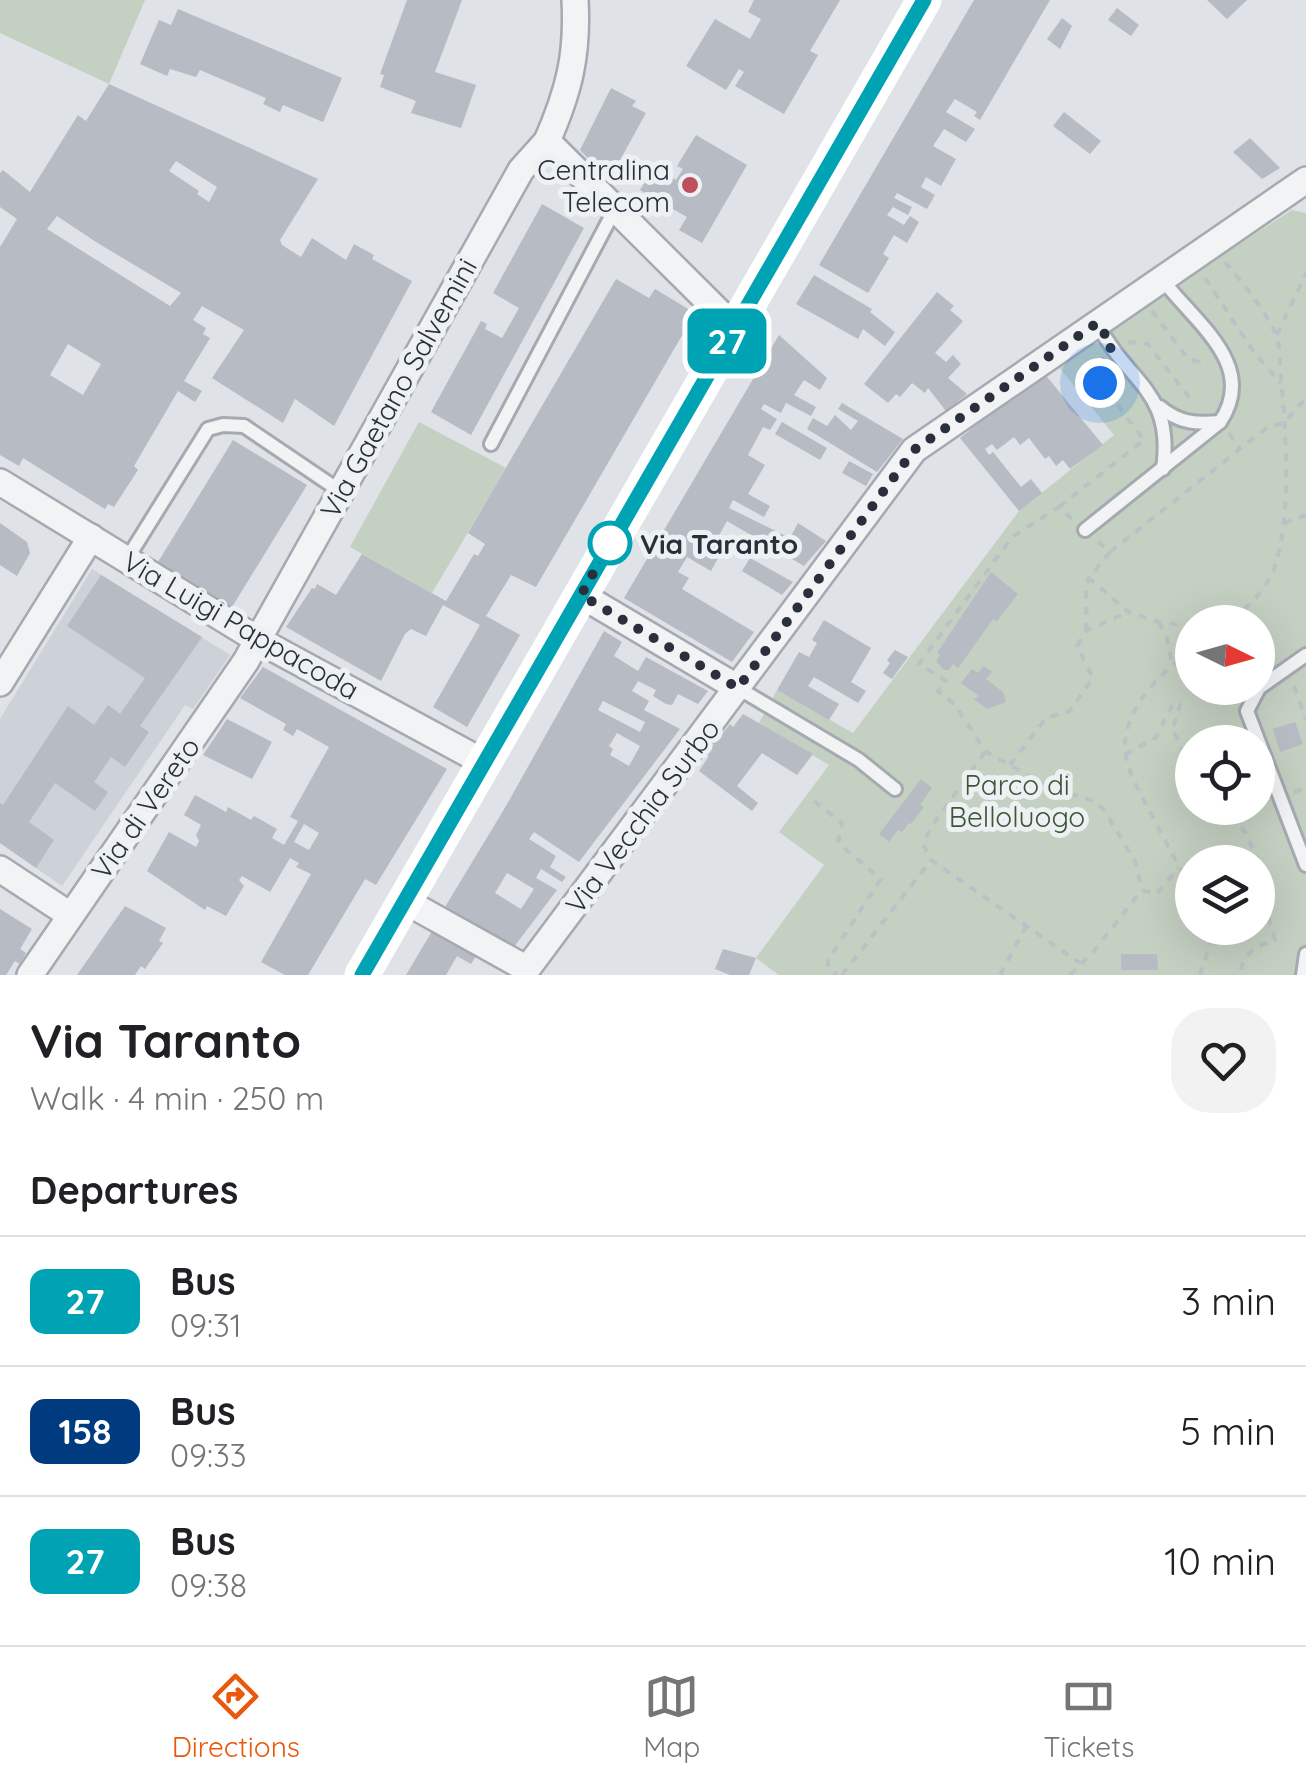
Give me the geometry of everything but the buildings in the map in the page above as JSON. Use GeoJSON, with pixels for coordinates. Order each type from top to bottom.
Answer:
{"type":"FeatureCollection","features":[{"type":"Feature","properties":{"kind":"main road"},"geometry":{"type":"LineString","coordinates":[[362,975],[924,0]]}},
{"type":"Feature","properties":{"kind":"street","name":"Via Gaetano Salvemini"},"geometry":{"type":"LineString","coordinates":[[258,640],[521,170],[547,142],[568,92],[577,38],[576,0]]}},
{"type":"Feature","properties":{"kind":"street"},"geometry":{"type":"LineString","coordinates":[[547,142],[734,328]]}},
{"type":"Feature","properties":{"kind":"street","name":"Via Vecchia Surbo"},"geometry":{"type":"LineString","coordinates":[[405,901],[527,969],[914,450],[1306,180]]}},
{"type":"Feature","properties":{"kind":"street","name":"Via Luigi Pappacoda"},"geometry":{"type":"LineString","coordinates":[[0,482],[258,640],[484,764]]}},
{"type":"Feature","properties":{"kind":"street"},"geometry":{"type":"LineString","coordinates":[[0,683],[91,537]]}},
{"type":"Feature","properties":{"kind":"street"},"geometry":{"type":"LineString","coordinates":[[581,595],[738,688]]}},
{"type":"Feature","properties":{"kind":"street","name":"Via di Vereto"},"geometry":{"type":"LineString","coordinates":[[30,975],[258,640]]}},
{"type":"Feature","properties":{"kind":"street"},"geometry":{"type":"LineString","coordinates":[[0,869],[70,916]]}},
{"type":"Feature","properties":{"kind":"lane"},"geometry":{"type":"LineString","coordinates":[[491,444],[615,209]]}},
{"type":"Feature","properties":{"kind":"lane"},"geometry":{"type":"LineString","coordinates":[[1085,530],[1220,422],[1232,400],[1231,368],[1162,279]]}},
{"type":"Feature","properties":{"kind":"lane"},"geometry":{"type":"LineString","coordinates":[[1097,323],[1158,406],[1165,426],[1163,469]]}},
{"type":"Feature","properties":{"kind":"lane"},"geometry":{"type":"LineString","coordinates":[[1158,406],[1180,421],[1220,422]]}},
{"type":"Feature","properties":{"kind":"lane"},"geometry":{"type":"LineString","coordinates":[[127,559],[208,429],[224,424],[244,426],[340,491]]}},
{"type":"Feature","properties":{"kind":"lane"},"geometry":{"type":"LineString","coordinates":[[1306,655],[1259,688],[1246,711],[1306,865]]}},
{"type":"Feature","properties":{"kind":"lane"},"geometry":{"type":"LineString","coordinates":[[738,688],[859,760],[895,789]]}},
{"type":"Feature","properties":{"kind":"lane"},"geometry":{"type":"LineString","coordinates":[[1303,975],[1306,954]]}},
{"type":"Feature","properties":{"kind":"path"},"geometry":{"type":"LineString","coordinates":[[1212,244],[1277,335],[1284,423],[1284,523],[1272,573],[1250,605]]}},
{"type":"Feature","properties":{"kind":"path"},"geometry":{"type":"LineString","coordinates":[[1277,335],[1306,273]]}},
{"type":"Feature","properties":{"kind":"path"},"geometry":{"type":"LineString","coordinates":[[1214,365],[1188,359],[1150,308],[1180,299],[1202,274],[1253,351],[1281,384]]}},
{"type":"Feature","properties":{"kind":"path"},"geometry":{"type":"LineString","coordinates":[[1142,890],[1135,861],[1104,810],[1094,800],[1048,786],[986,751],[955,705],[938,691],[946,681],[919,664],[1012,537],[1059,507],[1144,440],[1100,383],[1104,353],[1121,341],[1148,344],[1200,412]]}},
{"type":"Feature","properties":{"kind":"path"},"geometry":{"type":"LineString","coordinates":[[1010,765],[1046,718],[1070,710],[1094,678],[1077,646],[1086,631],[1088,609],[1084,588],[1110,552],[1268,426],[1284,423],[1306,398]]}},
{"type":"Feature","properties":{"kind":"path"},"geometry":{"type":"LineString","coordinates":[[1059,507],[1110,552]]}},
{"type":"Feature","properties":{"kind":"path"},"geometry":{"type":"LineString","coordinates":[[1284,523],[1306,515]]}},
{"type":"Feature","properties":{"kind":"path"},"geometry":{"type":"LineString","coordinates":[[1090,578],[1128,612],[1175,624]]}},
{"type":"Feature","properties":{"kind":"path"},"geometry":{"type":"LineString","coordinates":[[1086,631],[1128,612]]}},
{"type":"Feature","properties":{"kind":"path"},"geometry":{"type":"LineString","coordinates":[[1159,622],[1167,638],[1172,665]]}},
{"type":"Feature","properties":{"kind":"path"},"geometry":{"type":"LineString","coordinates":[[1175,663],[1138,703],[1126,730],[1125,755],[1136,786],[1175,859]]}},
{"type":"Feature","properties":{"kind":"path"},"geometry":{"type":"LineString","coordinates":[[1288,668],[1306,720]]}},
{"type":"Feature","properties":{"kind":"path"},"geometry":{"type":"LineString","coordinates":[[1125,755],[1156,737],[1174,702],[1180,705],[1172,730],[1175,734]]}},
{"type":"Feature","properties":{"kind":"path"},"geometry":{"type":"LineString","coordinates":[[986,751],[923,844],[931,860],[1080,963]]}},
{"type":"Feature","properties":{"kind":"path"},"geometry":{"type":"LineString","coordinates":[[814,801],[842,823],[838,843],[881,879],[828,960],[828,968],[840,975],[931,860]]}},
{"type":"Feature","properties":{"kind":"path"},"geometry":{"type":"LineString","coordinates":[[1142,890],[1156,894],[1175,873]]}},
{"type":"Feature","properties":{"kind":"path"},"geometry":{"type":"LineString","coordinates":[[1070,975],[1142,890]]}},
{"type":"Feature","properties":{"kind":"path"},"geometry":{"type":"LineString","coordinates":[[1000,975],[1026,926]]}},
{"type":"Feature","properties":{"kind":"path"},"geometry":{"type":"LineString","coordinates":[[1200,975],[1210,945]]}},
{"type":"Feature","properties":{"kind":"path"},"geometry":{"type":"LineString","coordinates":[[1240,975],[1248,953],[1260,945]]}},
{"type":"Feature","properties":{"kind":"shaded area"},"geometry":{"type":"Polygon","coordinates":[[[92,569],[230,655],[193,709],[185,705],[62,886],[0,843],[0,719],[92,569]]]}},
{"type":"Feature","properties":{"kind":"green space"},"geometry":{"type":"Polygon","coordinates":[[[0,0],[145,0],[109,84],[0,33],[0,0]]]}},
{"type":"Feature","properties":{"kind":"green space","name":"Parco di Belloluogo"},"geometry":{"type":"Polygon","coordinates":[[[1292,210],[1306,213],[1306,975],[779,975],[756,958],[824,865],[779,832],[829,765],[759,723],[777,690],[853,733],[1019,511],[1114,435],[1058,366],[1102,333],[1292,210]]]}},
{"type":"Feature","properties":{"kind":"green space"},"geometry":{"type":"Polygon","coordinates":[[[419,422],[506,468],[432,593],[350,547],[419,422]]]}},
{"type":"Feature","properties":{"kind":"bus line","name":"27"},"geometry":{"type":"LineString","coordinates":[[362,975],[924,0]]}},
{"type":"Feature","properties":{"kind":"place","name":"Centralina Telecom"},"geometry":{"type":"Point","coordinates":[690,185]}},
{"type":"Feature","properties":{"kind":"place","name":"Via Taranto"},"geometry":{"type":"Point","coordinates":[610,543]}},
{"type":"Feature","properties":{"kind":"route"},"geometry":{"type":"LineString","coordinates":[[610,543],[581,595],[738,688],[914,450],[1097,323],[1113,346],[1104,353],[1100,383]]}}]}
